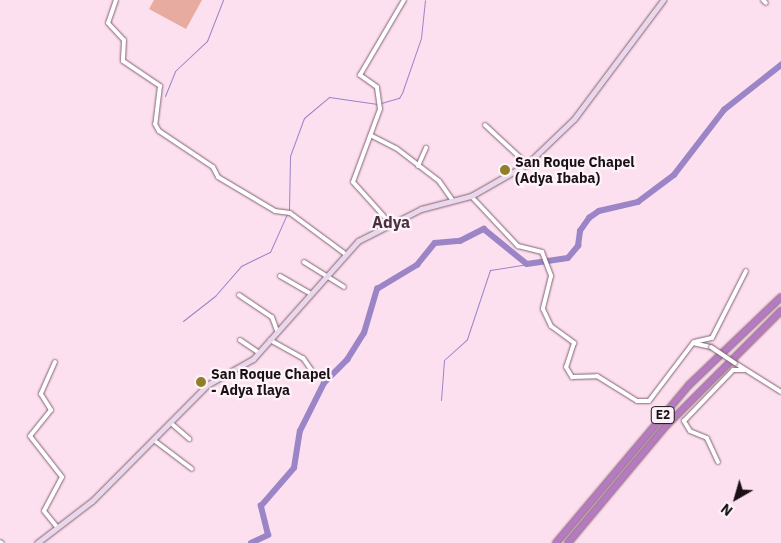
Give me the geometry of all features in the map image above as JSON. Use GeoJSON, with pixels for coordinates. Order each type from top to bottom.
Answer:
{"type":"FeatureCollection","features":[{"type":"Feature","properties":{"kind":"highway","name":"E2"},"geometry":{"type":"LineString","coordinates":[[556,543],[689,385],[781,297]]}},
{"type":"Feature","properties":{"kind":"highway","name":"E2"},"geometry":{"type":"LineString","coordinates":[[568,543],[666,426],[781,311]]}},
{"type":"Feature","properties":{"kind":"street"},"geometry":{"type":"LineString","coordinates":[[116,0],[108,23],[124,40],[124,63],[160,86],[156,124],[159,131],[213,167],[216,176],[275,211],[290,213],[344,253]]}},
{"type":"Feature","properties":{"kind":"street"},"geometry":{"type":"LineString","coordinates":[[390,223],[353,182],[372,136],[380,102],[376,88],[360,75],[404,0]]}},
{"type":"Feature","properties":{"kind":"street"},"geometry":{"type":"LineString","coordinates":[[37,543],[92,501],[172,424],[208,385],[260,353],[344,253],[390,223],[471,196],[527,164],[574,119],[662,0]]}},
{"type":"Feature","properties":{"kind":"street"},"geometry":{"type":"LineString","coordinates":[[485,125],[527,164]]}},
{"type":"Feature","properties":{"kind":"street"},"geometry":{"type":"LineString","coordinates":[[372,136],[439,181],[453,201]]}},
{"type":"Feature","properties":{"kind":"street"},"geometry":{"type":"LineString","coordinates":[[418,166],[426,148]]}},
{"type":"Feature","properties":{"kind":"street"},"geometry":{"type":"LineString","coordinates":[[471,196],[518,246],[538,250],[544,256],[551,276],[543,309],[551,326],[574,343],[566,367],[572,377],[597,376],[637,401],[649,401],[693,343],[712,338],[746,271]]}},
{"type":"Feature","properties":{"kind":"street"},"geometry":{"type":"LineString","coordinates":[[304,262],[344,287]]}},
{"type":"Feature","properties":{"kind":"street"},"geometry":{"type":"LineString","coordinates":[[280,276],[310,293]]}},
{"type":"Feature","properties":{"kind":"street"},"geometry":{"type":"LineString","coordinates":[[239,295],[272,317],[278,331]]}},
{"type":"Feature","properties":{"kind":"street"},"geometry":{"type":"LineString","coordinates":[[240,340],[260,353]]}},
{"type":"Feature","properties":{"kind":"street"},"geometry":{"type":"LineString","coordinates":[[270,340],[303,358],[312,371]]}},
{"type":"Feature","properties":{"kind":"street"},"geometry":{"type":"LineString","coordinates":[[693,343],[711,347],[781,392]]}},
{"type":"Feature","properties":{"kind":"street"},"geometry":{"type":"LineString","coordinates":[[55,362],[41,394],[51,410],[30,436],[62,477],[44,511],[57,528]]}},
{"type":"Feature","properties":{"kind":"street"},"geometry":{"type":"LineString","coordinates":[[718,462],[707,438],[690,431],[684,421],[733,370],[745,370]]}},
{"type":"Feature","properties":{"kind":"street"},"geometry":{"type":"LineString","coordinates":[[172,424],[189,439]]}},
{"type":"Feature","properties":{"kind":"street"},"geometry":{"type":"LineString","coordinates":[[155,441],[192,469]]}},
{"type":"Feature","properties":{"kind":"shaded area"},"geometry":{"type":"Polygon","coordinates":[[[154,0],[202,0],[186,29],[149,9],[154,0]]]}},
{"type":"Feature","properties":{"kind":"waterway"},"geometry":{"type":"LineString","coordinates":[[165,96],[175,71],[207,41],[223,0]]}},
{"type":"Feature","properties":{"kind":"waterway"},"geometry":{"type":"LineString","coordinates":[[381,103],[399,98],[402,93],[421,38],[425,0]]}},
{"type":"Feature","properties":{"kind":"waterway"},"geometry":{"type":"LineString","coordinates":[[251,543],[268,535],[261,506],[294,468],[300,431],[324,383],[347,360],[364,333],[377,289],[417,265],[435,243],[460,241],[484,229],[527,264],[568,258],[578,246],[580,231],[589,218],[599,211],[638,202],[674,175],[724,110],[781,65]]}},
{"type":"Feature","properties":{"kind":"waterway"},"geometry":{"type":"LineString","coordinates":[[289,210],[290,156],[304,118],[329,97],[377,104]]}},
{"type":"Feature","properties":{"kind":"waterway"},"geometry":{"type":"LineString","coordinates":[[183,321],[215,296],[241,266],[270,252],[287,214]]}},
{"type":"Feature","properties":{"kind":"waterway"},"geometry":{"type":"LineString","coordinates":[[441,400],[444,360],[467,339],[490,270],[527,264]]}},
{"type":"Feature","properties":{"kind":"place","name":"San Roque Chapel (Adya Ibaba)"},"geometry":{"type":"Point","coordinates":[505,170]}},
{"type":"Feature","properties":{"kind":"place","name":"San Roque Chapel - Adya Ilaya"},"geometry":{"type":"Point","coordinates":[201,382]}},
{"type":"Feature","properties":{"kind":"district","name":"Adya"},"geometry":{"type":"Point","coordinates":[391,222]}}]}
